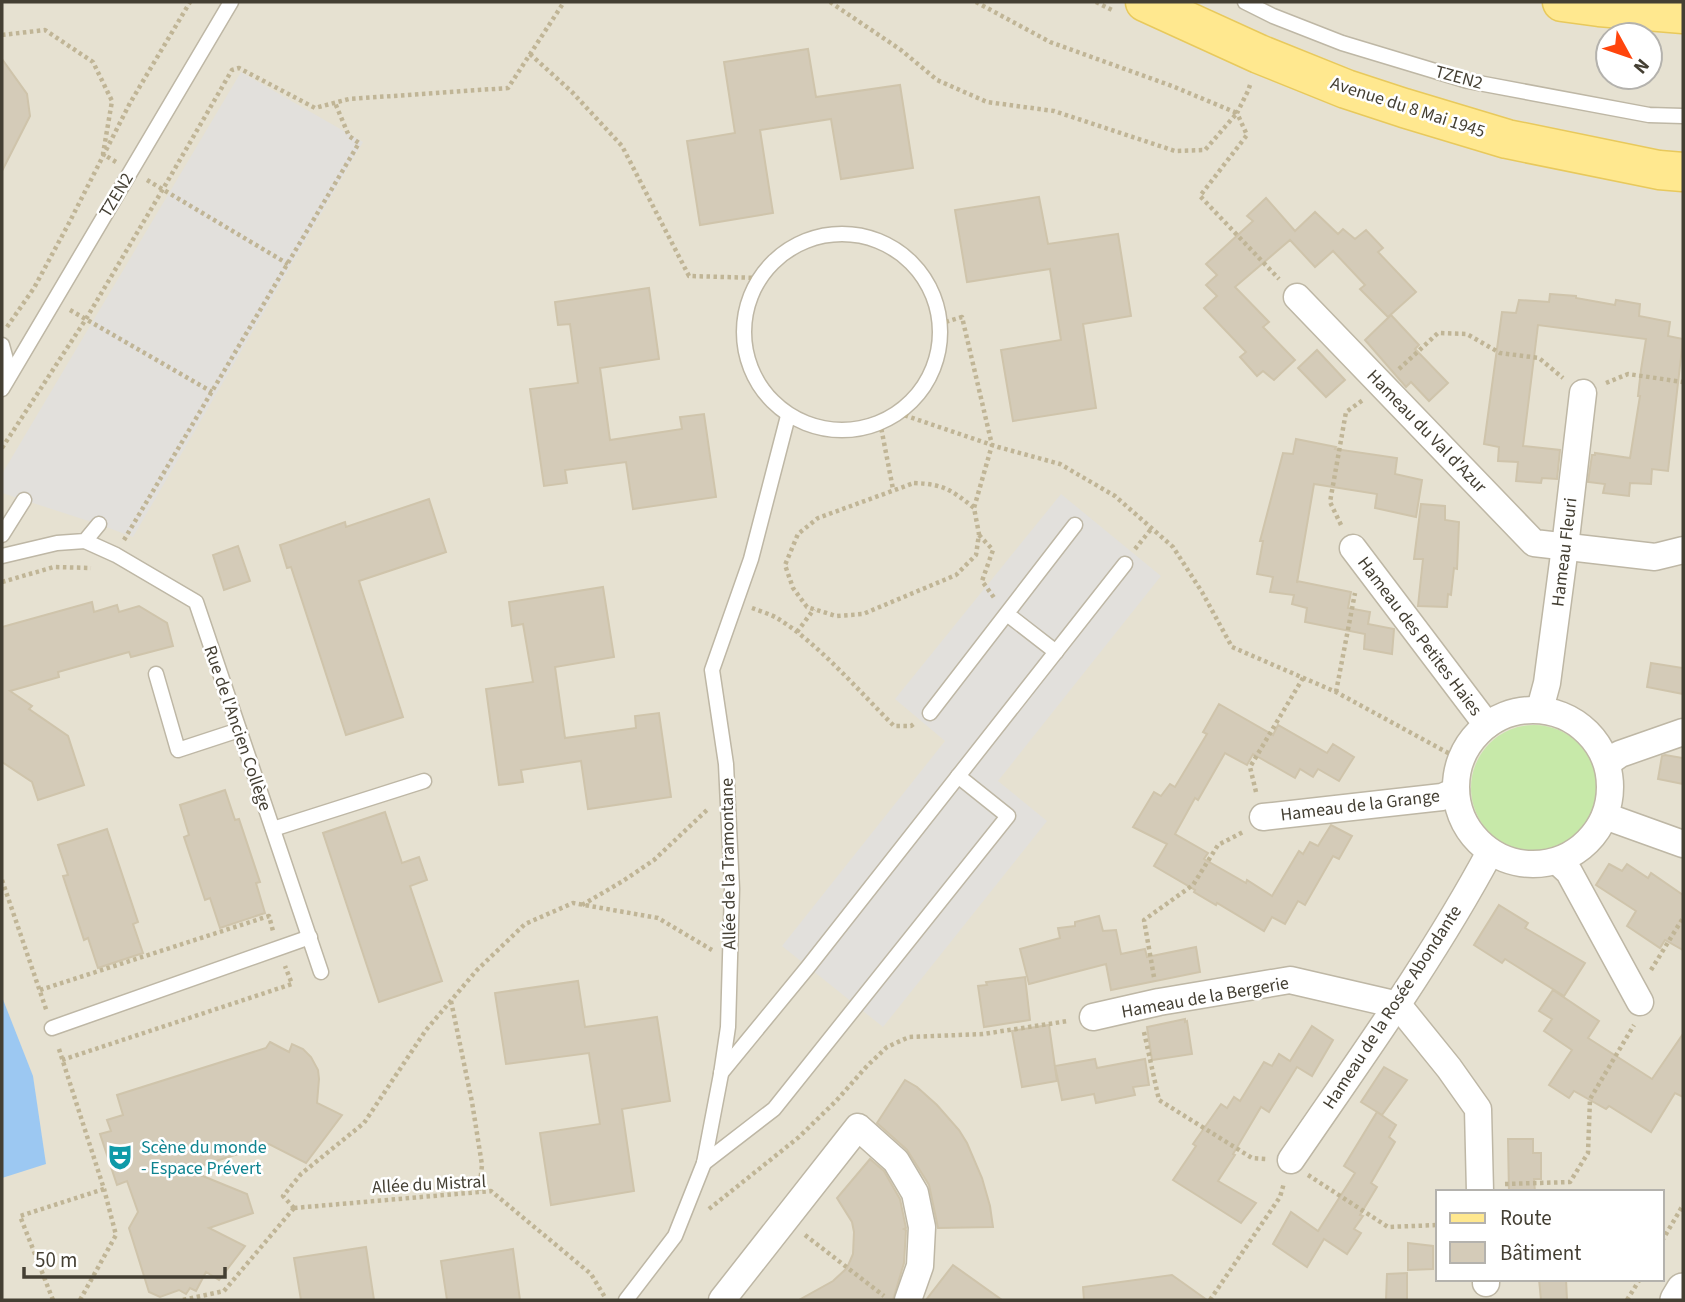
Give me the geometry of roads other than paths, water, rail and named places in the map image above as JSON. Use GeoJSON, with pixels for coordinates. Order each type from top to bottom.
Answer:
{"type":"FeatureCollection","features":[{"type":"Feature","properties":{"kind":"main road","name":"Avenue du 8 Mai 1945"},"geometry":{"type":"LineString","coordinates":[[1146,2],[1259,54],[1346,89],[1404,108],[1507,139],[1659,170],[1683,172]]}},
{"type":"Feature","properties":{"kind":"main road"},"geometry":{"type":"LineString","coordinates":[[1562,2],[1683,14]]}},
{"type":"Feature","properties":{"kind":"street","name":"Hameau du Val d'Azur"},"geometry":{"type":"LineString","coordinates":[[1297,297],[1534,543],[1656,557],[1683,550]]}},
{"type":"Feature","properties":{"kind":"street","name":"Hameau Fleuri"},"geometry":{"type":"LineString","coordinates":[[1540,709],[1547,683],[1583,393]]}},
{"type":"Feature","properties":{"kind":"street","name":"Hameau des Petites Haies"},"geometry":{"type":"LineString","coordinates":[[1353,548],[1487,725]]}},
{"type":"Feature","properties":{"kind":"street"},"geometry":{"type":"LineString","coordinates":[[1540,709],[1562,715],[1581,726],[1597,742],[1607,763],[1611,789],[1605,816],[1594,835],[1577,851],[1557,861],[1534,865],[1511,862],[1490,852],[1472,835],[1460,814],[1455,791],[1459,765],[1469,743],[1487,725],[1503,715],[1540,709]]}},
{"type":"Feature","properties":{"kind":"street"},"geometry":{"type":"LineString","coordinates":[[1607,763],[1620,754],[1683,732]]}},
{"type":"Feature","properties":{"kind":"street","name":"Hameau de la Grange"},"geometry":{"type":"LineString","coordinates":[[1263,817],[1442,797],[1455,791]]}},
{"type":"Feature","properties":{"kind":"street"},"geometry":{"type":"LineString","coordinates":[[1605,816],[1683,844]]}},
{"type":"Feature","properties":{"kind":"street","name":"Hameau de la Rosée Abondante"},"geometry":{"type":"LineString","coordinates":[[1291,1160],[1398,1005],[1490,852]]}},
{"type":"Feature","properties":{"kind":"street"},"geometry":{"type":"LineString","coordinates":[[1557,861],[1569,872],[1640,1002]]}},
{"type":"Feature","properties":{"kind":"street","name":"Hameau de la Bergerie"},"geometry":{"type":"LineString","coordinates":[[1093,1017],[1290,980],[1398,1005]]}},
{"type":"Feature","properties":{"kind":"street"},"geometry":{"type":"LineString","coordinates":[[1398,1005],[1478,1109],[1480,1188]]}},
{"type":"Feature","properties":{"kind":"street"},"geometry":{"type":"LineString","coordinates":[[722,1300],[859,1127],[895,1161],[915,1193],[922,1227],[920,1266],[908,1300]]}},
{"type":"Feature","properties":{"kind":"street"},"geometry":{"type":"LineString","coordinates":[[1677,1300],[1683,1290]]}},
{"type":"Feature","properties":{"kind":"lane","name":"TZEN2"},"geometry":{"type":"LineString","coordinates":[[2,389],[231,2]]}},
{"type":"Feature","properties":{"kind":"lane","name":"TZEN2"},"geometry":{"type":"LineString","coordinates":[[1245,2],[1342,43],[1468,81],[1649,114],[1683,116]]}},
{"type":"Feature","properties":{"kind":"lane"},"geometry":{"type":"LineString","coordinates":[[860,234],[896,248],[923,275],[939,310],[940,349],[925,385],[898,413],[863,429],[824,430],[788,416],[760,389],[745,353],[744,314],[758,278],[785,250],[821,235],[860,234]]}},
{"type":"Feature","properties":{"kind":"lane"},"geometry":{"type":"LineString","coordinates":[[2,345],[10,374]]}},
{"type":"Feature","properties":{"kind":"lane","name":"Allée de la Tramontane"},"geometry":{"type":"LineString","coordinates":[[626,1300],[675,1236],[704,1163],[728,1027],[732,889],[726,764],[712,670],[751,559],[788,416]]}},
{"type":"Feature","properties":{"kind":"lane"},"geometry":{"type":"LineString","coordinates":[[2,535],[24,500]]}},
{"type":"Feature","properties":{"kind":"lane"},"geometry":{"type":"LineString","coordinates":[[2,556],[57,543],[85,541],[99,524]]}},
{"type":"Feature","properties":{"kind":"lane"},"geometry":{"type":"LineString","coordinates":[[930,713],[1075,525]]}},
{"type":"Feature","properties":{"kind":"lane","name":"Rue de l'Ancien Collège"},"geometry":{"type":"LineString","coordinates":[[85,541],[116,555],[195,602],[321,972]]}},
{"type":"Feature","properties":{"kind":"lane"},"geometry":{"type":"LineString","coordinates":[[720,1074],[808,967],[1125,564]]}},
{"type":"Feature","properties":{"kind":"lane"},"geometry":{"type":"LineString","coordinates":[[1007,614],[1056,652]]}},
{"type":"Feature","properties":{"kind":"lane"},"geometry":{"type":"LineString","coordinates":[[156,674],[178,750],[239,730]]}},
{"type":"Feature","properties":{"kind":"lane"},"geometry":{"type":"LineString","coordinates":[[704,1163],[774,1109],[1009,816],[958,776]]}},
{"type":"Feature","properties":{"kind":"lane"},"geometry":{"type":"LineString","coordinates":[[272,829],[424,781]]}},
{"type":"Feature","properties":{"kind":"lane"},"geometry":{"type":"LineString","coordinates":[[52,1028],[310,937]]}},
{"type":"Feature","properties":{"kind":"water"},"geometry":{"type":"Polygon","coordinates":[[[2,997],[33,1076],[46,1164],[2,1178],[2,997]]]}},
{"type":"Feature","properties":{"kind":"place","name":"Scène du monde - Espace Prévert"},"geometry":{"type":"Point","coordinates":[120,1157]}}]}
